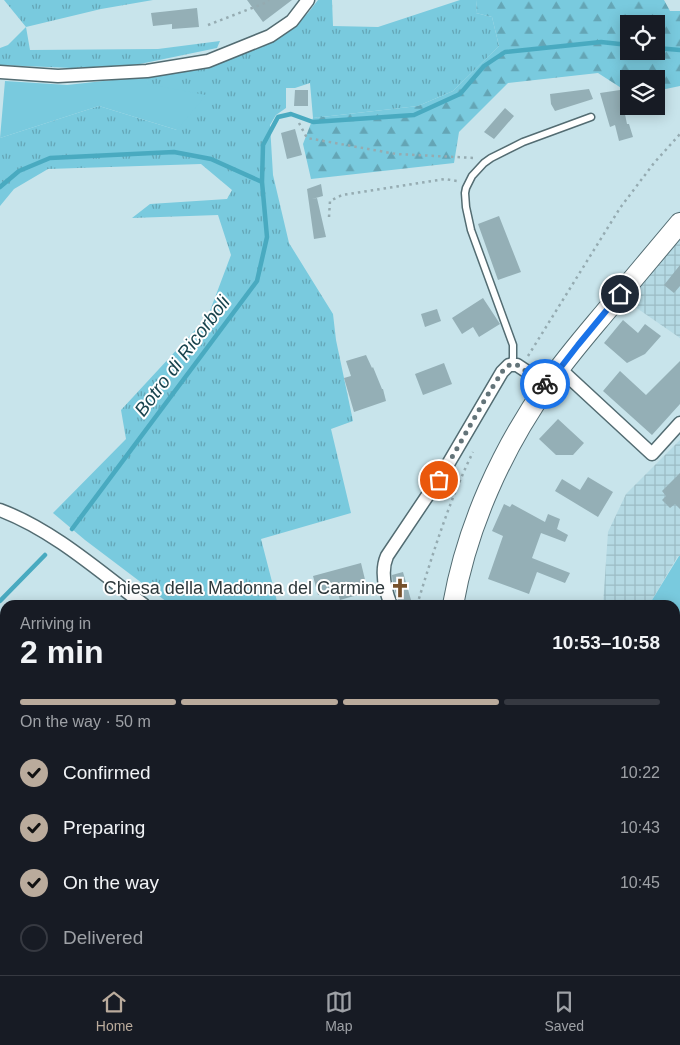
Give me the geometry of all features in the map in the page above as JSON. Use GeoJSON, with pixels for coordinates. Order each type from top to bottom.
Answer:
{"type":"FeatureCollection","features":[{"type":"Feature","properties":{"kind":"main road"},"geometry":{"type":"LineString","coordinates":[[453,600],[468,543],[486,495],[526,417],[559,368],[680,223]]}},
{"type":"Feature","properties":{"kind":"street"},"geometry":{"type":"LineString","coordinates":[[0,72],[58,76],[146,71],[208,61],[270,36],[292,21],[308,0]]}},
{"type":"Feature","properties":{"kind":"street"},"geometry":{"type":"LineString","coordinates":[[390,600],[383,574],[387,556],[444,471],[502,372],[511,364],[515,364],[547,385]]}},
{"type":"Feature","properties":{"kind":"street"},"geometry":{"type":"LineString","coordinates":[[559,368],[652,454],[680,423]]}},
{"type":"Feature","properties":{"kind":"street"},"geometry":{"type":"LineString","coordinates":[[0,510],[19,518],[52,537],[137,600]]}},
{"type":"Feature","properties":{"kind":"lane"},"geometry":{"type":"LineString","coordinates":[[511,364],[514,354],[511,339],[475,243],[468,218],[465,193],[468,183],[491,158],[523,142],[591,117]]}},
{"type":"Feature","properties":{"kind":"path"},"geometry":{"type":"LineString","coordinates":[[208,26],[265,3],[268,0]]}},
{"type":"Feature","properties":{"kind":"path"},"geometry":{"type":"LineString","coordinates":[[299,123],[307,138],[334,143],[396,154],[491,158]]}},
{"type":"Feature","properties":{"kind":"path"},"geometry":{"type":"LineString","coordinates":[[329,217],[330,201],[342,195],[445,179],[468,183]]}},
{"type":"Feature","properties":{"kind":"shaded area"},"geometry":{"type":"Polygon","coordinates":[[[680,210],[680,338],[612,291],[680,210]]]}},
{"type":"Feature","properties":{"kind":"shaded area"},"geometry":{"type":"Polygon","coordinates":[[[680,440],[680,556],[678,556],[652,600],[603,600],[608,532],[626,494],[680,440]]]}},
{"type":"Feature","properties":{"kind":"green space"},"geometry":{"type":"Polygon","coordinates":[[[4,0],[153,0],[101,9],[26,27],[4,0]]]}},
{"type":"Feature","properties":{"kind":"green space"},"geometry":{"type":"Polygon","coordinates":[[[318,0],[332,0],[333,26],[378,27],[460,0],[477,0],[476,13],[492,17],[499,46],[453,91],[418,106],[313,118],[310,83],[295,88],[286,88],[286,108],[276,115],[270,125],[273,175],[289,243],[333,314],[336,340],[353,421],[331,429],[351,513],[261,539],[277,600],[164,600],[85,540],[53,513],[126,439],[121,410],[208,316],[231,255],[218,215],[132,218],[150,204],[227,199],[232,190],[201,164],[48,169],[14,189],[0,206],[0,138],[99,106],[177,130],[146,84],[149,76],[212,64],[280,38],[308,13],[318,0]]]}},
{"type":"Feature","properties":{"kind":"green space"},"geometry":{"type":"Polygon","coordinates":[[[477,0],[664,0],[670,11],[680,11],[680,86],[665,89],[665,70],[620,70],[620,87],[598,73],[508,83],[459,132],[454,163],[311,179],[303,144],[313,118],[418,106],[453,91],[499,46],[492,17],[476,13],[477,0]]]}},
{"type":"Feature","properties":{"kind":"green space"},"geometry":{"type":"Polygon","coordinates":[[[26,27],[30,50],[158,49],[220,41],[217,48],[135,65],[72,68],[0,65],[0,48],[8,45],[26,27]]]}},
{"type":"Feature","properties":{"kind":"green space"},"geometry":{"type":"Polygon","coordinates":[[[149,76],[147,84],[206,95],[177,130],[99,106],[0,138],[5,81],[67,85],[149,76]]]}},
{"type":"Feature","properties":{"kind":"green space"},"geometry":{"type":"Polygon","coordinates":[[[679,556],[680,556],[680,600],[652,600],[679,556]]]}},
{"type":"Feature","properties":{"kind":"building"},"geometry":{"type":"Polygon","coordinates":[[[247,0],[292,0],[263,22],[247,0]]]}},
{"type":"Feature","properties":{"kind":"building"},"geometry":{"type":"Polygon","coordinates":[[[197,8],[199,27],[172,29],[172,24],[153,26],[151,13],[197,8]]]}},
{"type":"Feature","properties":{"kind":"building"},"geometry":{"type":"Polygon","coordinates":[[[589,89],[593,99],[555,111],[551,104],[550,94],[589,89]]]}},
{"type":"Feature","properties":{"kind":"building"},"geometry":{"type":"Polygon","coordinates":[[[295,90],[308,90],[308,106],[294,106],[295,90]]]}},
{"type":"Feature","properties":{"kind":"building"},"geometry":{"type":"Polygon","coordinates":[[[620,90],[620,115],[625,115],[633,137],[619,141],[615,125],[610,127],[600,93],[620,90]]]}},
{"type":"Feature","properties":{"kind":"building"},"geometry":{"type":"Polygon","coordinates":[[[505,108],[514,116],[494,139],[484,132],[505,108]]]}},
{"type":"Feature","properties":{"kind":"building"},"geometry":{"type":"Polygon","coordinates":[[[295,129],[302,155],[287,159],[281,133],[295,129]]]}},
{"type":"Feature","properties":{"kind":"building"},"geometry":{"type":"Polygon","coordinates":[[[321,184],[323,196],[312,199],[317,198],[326,237],[314,239],[307,189],[321,184]]]}},
{"type":"Feature","properties":{"kind":"building"},"geometry":{"type":"Polygon","coordinates":[[[499,216],[521,272],[498,280],[478,224],[499,216]]]}},
{"type":"Feature","properties":{"kind":"building"},"geometry":{"type":"Polygon","coordinates":[[[680,265],[680,286],[674,293],[664,285],[680,265]]]}},
{"type":"Feature","properties":{"kind":"building"},"geometry":{"type":"Polygon","coordinates":[[[483,298],[500,324],[479,337],[473,327],[462,334],[452,318],[483,298]]]}},
{"type":"Feature","properties":{"kind":"building"},"geometry":{"type":"Polygon","coordinates":[[[437,309],[441,321],[425,327],[421,314],[437,309]]]}},
{"type":"Feature","properties":{"kind":"building"},"geometry":{"type":"Polygon","coordinates":[[[623,320],[638,333],[645,324],[661,336],[645,354],[627,363],[604,343],[623,320]]]}},
{"type":"Feature","properties":{"kind":"building"},"geometry":{"type":"Polygon","coordinates":[[[366,355],[383,389],[386,401],[354,412],[344,378],[351,376],[346,361],[366,355]]]}},
{"type":"Feature","properties":{"kind":"building"},"geometry":{"type":"Polygon","coordinates":[[[680,361],[680,404],[652,435],[603,391],[620,371],[646,395],[680,361]]]}},
{"type":"Feature","properties":{"kind":"building"},"geometry":{"type":"Polygon","coordinates":[[[444,363],[452,384],[423,395],[415,374],[444,363]]]}},
{"type":"Feature","properties":{"kind":"building"},"geometry":{"type":"Polygon","coordinates":[[[558,419],[584,443],[573,455],[556,455],[539,439],[558,419]]]}},
{"type":"Feature","properties":{"kind":"building"},"geometry":{"type":"Polygon","coordinates":[[[680,473],[680,509],[675,504],[670,508],[662,500],[666,496],[662,491],[680,473]]]}},
{"type":"Feature","properties":{"kind":"building"},"geometry":{"type":"Polygon","coordinates":[[[588,477],[613,492],[598,517],[555,491],[562,479],[580,490],[588,477]]]}},
{"type":"Feature","properties":{"kind":"building"},"geometry":{"type":"Polygon","coordinates":[[[504,504],[510,507],[512,504],[545,522],[548,514],[560,519],[557,529],[568,535],[565,542],[541,533],[532,558],[570,573],[565,583],[537,572],[529,594],[488,579],[503,536],[492,531],[504,504]]]}},
{"type":"Feature","properties":{"kind":"building"},"geometry":{"type":"Polygon","coordinates":[[[361,563],[368,592],[340,600],[337,590],[318,595],[313,576],[361,563]]]}},
{"type":"Feature","properties":{"kind":"building","name":"Chiesa della Madonna del Carmine"},"geometry":{"type":"Polygon","coordinates":[[[403,572],[411,600],[398,600],[392,575],[403,572]]]}},
{"type":"Feature","properties":{"kind":"waterway"},"geometry":{"type":"LineString","coordinates":[[0,187],[19,171],[50,158],[174,152],[211,159],[262,182],[263,145],[278,117],[291,114],[313,122],[414,115],[460,94],[484,66],[505,52],[601,42],[620,44]]}},
{"type":"Feature","properties":{"kind":"waterway"},"geometry":{"type":"LineString","coordinates":[[665,49],[680,50]]}},
{"type":"Feature","properties":{"kind":"waterway","name":"Botro di Ricorboli"},"geometry":{"type":"LineString","coordinates":[[72,529],[257,281],[267,237],[262,182]]}},
{"type":"Feature","properties":{"kind":"waterway","name":"Botro di Ricorboli"},"geometry":{"type":"LineString","coordinates":[[1,600],[45,555]]}},
{"type":"Feature","properties":{"kind":"way so far"},"geometry":{"type":"LineString","coordinates":[[439,480],[505,368],[515,364],[545,384]]}},
{"type":"Feature","properties":{"kind":"place","name":"Chiesa della Madonna del Carmine"},"geometry":{"type":"Point","coordinates":[400,588]}},
{"type":"Feature","properties":{"kind":"route"},"geometry":{"type":"LineString","coordinates":[[545,384],[547,385],[620,294]]}}]}
